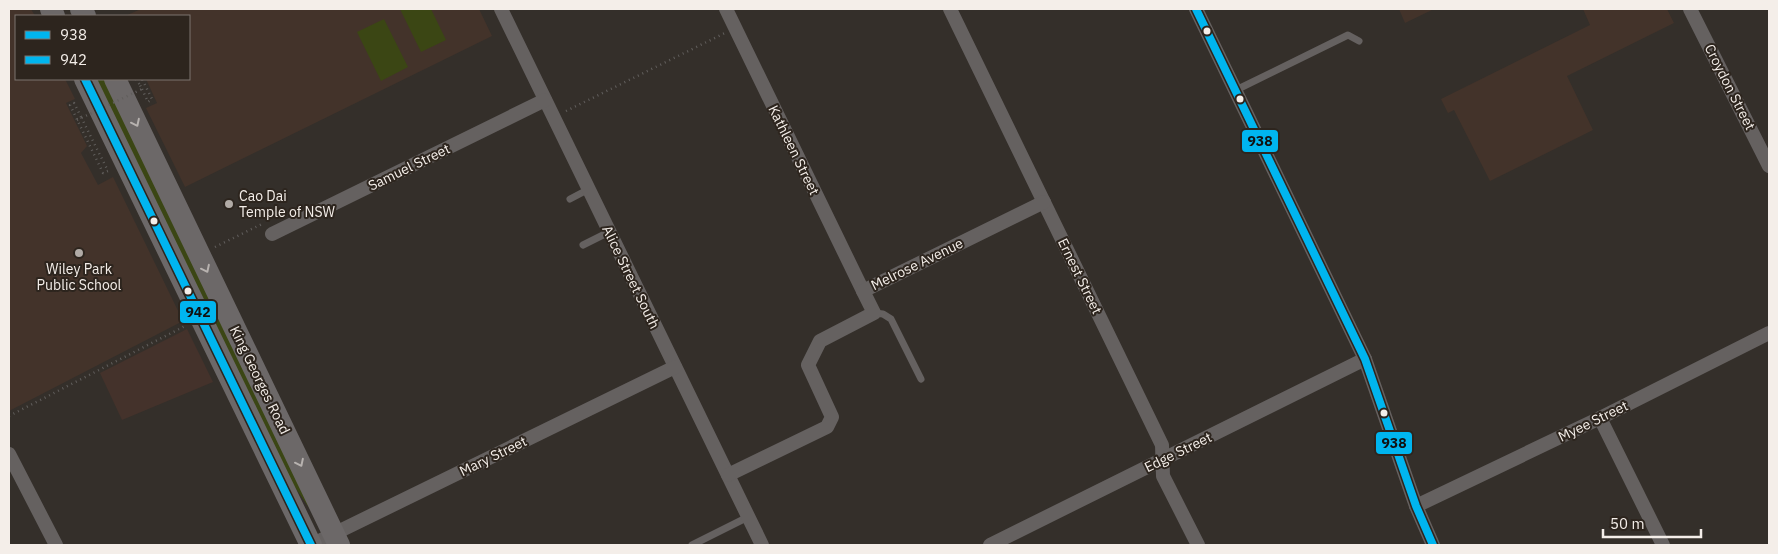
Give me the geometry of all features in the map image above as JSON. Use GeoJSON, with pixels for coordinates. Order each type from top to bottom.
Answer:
{"type":"FeatureCollection","features":[{"type":"Feature","properties":{"kind":"highway","name":"King Georges Road"},"geometry":{"type":"LineString","coordinates":[[85,80],[311,545]]}},
{"type":"Feature","properties":{"kind":"highway","name":"King Georges Road"},"geometry":{"type":"LineString","coordinates":[[115,80],[336,540]]}},
{"type":"Feature","properties":{"kind":"street","name":"Alice Street South"},"geometry":{"type":"LineString","coordinates":[[501,9],[762,545]]}},
{"type":"Feature","properties":{"kind":"street","name":"Kathleen Street"},"geometry":{"type":"LineString","coordinates":[[726,9],[863,291]]}},
{"type":"Feature","properties":{"kind":"street","name":"Ernest Street"},"geometry":{"type":"LineString","coordinates":[[950,9],[1162,445],[1163,476],[1198,545]]}},
{"type":"Feature","properties":{"kind":"street"},"geometry":{"type":"LineString","coordinates":[[1196,9],[1365,359],[1416,506],[1433,545]]}},
{"type":"Feature","properties":{"kind":"street","name":"Croydon Street"},"geometry":{"type":"LineString","coordinates":[[1690,9],[1769,166]]}},
{"type":"Feature","properties":{"kind":"street","name":"Samuel Street"},"geometry":{"type":"LineString","coordinates":[[272,234],[545,100]]}},
{"type":"Feature","properties":{"kind":"street","name":"Melrose Avenue"},"geometry":{"type":"LineString","coordinates":[[728,475],[827,427],[832,417],[808,365],[820,341],[874,313],[863,291],[1044,202]]}},
{"type":"Feature","properties":{"kind":"street","name":"Myee Street"},"geometry":{"type":"LineString","coordinates":[[1416,506],[1600,418],[1769,333]]}},
{"type":"Feature","properties":{"kind":"street","name":"Edge Street"},"geometry":{"type":"LineString","coordinates":[[990,545],[1365,359]]}},
{"type":"Feature","properties":{"kind":"street","name":"Mary Street"},"geometry":{"type":"LineString","coordinates":[[311,545],[336,540],[675,367]]}},
{"type":"Feature","properties":{"kind":"street"},"geometry":{"type":"LineString","coordinates":[[1600,418],[1663,545]]}},
{"type":"Feature","properties":{"kind":"street"},"geometry":{"type":"LineString","coordinates":[[9,454],[56,545]]}},
{"type":"Feature","properties":{"kind":"lane"},"geometry":{"type":"LineString","coordinates":[[1236,90],[1348,35],[1359,41]]}},
{"type":"Feature","properties":{"kind":"lane"},"geometry":{"type":"LineString","coordinates":[[570,199],[589,189]]}},
{"type":"Feature","properties":{"kind":"lane"},"geometry":{"type":"LineString","coordinates":[[583,245],[609,232]]}},
{"type":"Feature","properties":{"kind":"lane"},"geometry":{"type":"LineString","coordinates":[[874,313],[882,314],[891,319],[921,379]]}},
{"type":"Feature","properties":{"kind":"lane"},"geometry":{"type":"LineString","coordinates":[[692,545],[748,517]]}},
{"type":"Feature","properties":{"kind":"path"},"geometry":{"type":"LineString","coordinates":[[553,117],[735,28]]}},
{"type":"Feature","properties":{"kind":"path"},"geometry":{"type":"LineString","coordinates":[[136,80],[139,87],[145,84]]}},
{"type":"Feature","properties":{"kind":"path"},"geometry":{"type":"LineString","coordinates":[[137,80],[148,102],[152,100],[143,80]]}},
{"type":"Feature","properties":{"kind":"path"},"geometry":{"type":"LineString","coordinates":[[77,120],[142,89]]}},
{"type":"Feature","properties":{"kind":"path"},"geometry":{"type":"LineString","coordinates":[[74,102],[81,117],[108,171],[103,174],[70,105],[74,102]]}},
{"type":"Feature","properties":{"kind":"path"},"geometry":{"type":"LineString","coordinates":[[81,117],[88,114]]}},
{"type":"Feature","properties":{"kind":"path"},"geometry":{"type":"LineString","coordinates":[[212,248],[267,222],[272,234]]}},
{"type":"Feature","properties":{"kind":"path"},"geometry":{"type":"LineString","coordinates":[[9,416],[190,324]]}},
{"type":"Feature","properties":{"kind":"shaded area","name":"Wiley Park Public School"},"geometry":{"type":"Polygon","coordinates":[[[9,9],[31,9],[34,15],[15,15],[15,80],[66,80],[75,99],[66,103],[87,146],[81,153],[98,185],[113,177],[183,321],[9,411],[9,9]]]}},
{"type":"Feature","properties":{"kind":"shaded area"},"geometry":{"type":"Polygon","coordinates":[[[141,9],[479,9],[492,36],[185,187],[146,108],[157,103],[146,80],[190,80],[190,15],[127,15],[141,9]]]}},
{"type":"Feature","properties":{"kind":"shaded area"},"geometry":{"type":"Polygon","coordinates":[[[1399,9],[1434,9],[1405,23],[1399,9]]]}},
{"type":"Feature","properties":{"kind":"shaded area"},"geometry":{"type":"Polygon","coordinates":[[[1583,9],[1667,9],[1674,23],[1567,76],[1593,130],[1490,181],[1454,110],[1448,113],[1441,99],[1590,25],[1583,9]]]}},
{"type":"Feature","properties":{"kind":"shaded area"},"geometry":{"type":"Polygon","coordinates":[[[187,329],[213,382],[122,420],[100,373],[187,329]]]}},
{"type":"Feature","properties":{"kind":"green space"},"geometry":{"type":"Polygon","coordinates":[[[400,9],[431,9],[446,40],[421,52],[400,9]]]}},
{"type":"Feature","properties":{"kind":"green space"},"geometry":{"type":"Polygon","coordinates":[[[384,19],[408,67],[381,81],[357,32],[384,19]]]}},
{"type":"Feature","properties":{"kind":"green space"},"geometry":{"type":"Polygon","coordinates":[[[96,80],[104,80],[314,515],[292,483],[96,80]]]}},
{"type":"Feature","properties":{"kind":"transit line","name":"938"},"geometry":{"type":"LineString","coordinates":[[1196,9],[1365,359],[1416,506],[1433,545]]}},
{"type":"Feature","properties":{"kind":"transit line","name":"942"},"geometry":{"type":"LineString","coordinates":[[85,80],[311,545]]}},
{"type":"Feature","properties":{"kind":"place","name":"Cao Dai Temple of NSW"},"geometry":{"type":"Point","coordinates":[229,204]}},
{"type":"Feature","properties":{"kind":"place","name":"Wiley Park Public School"},"geometry":{"type":"Point","coordinates":[79,253]}}]}
